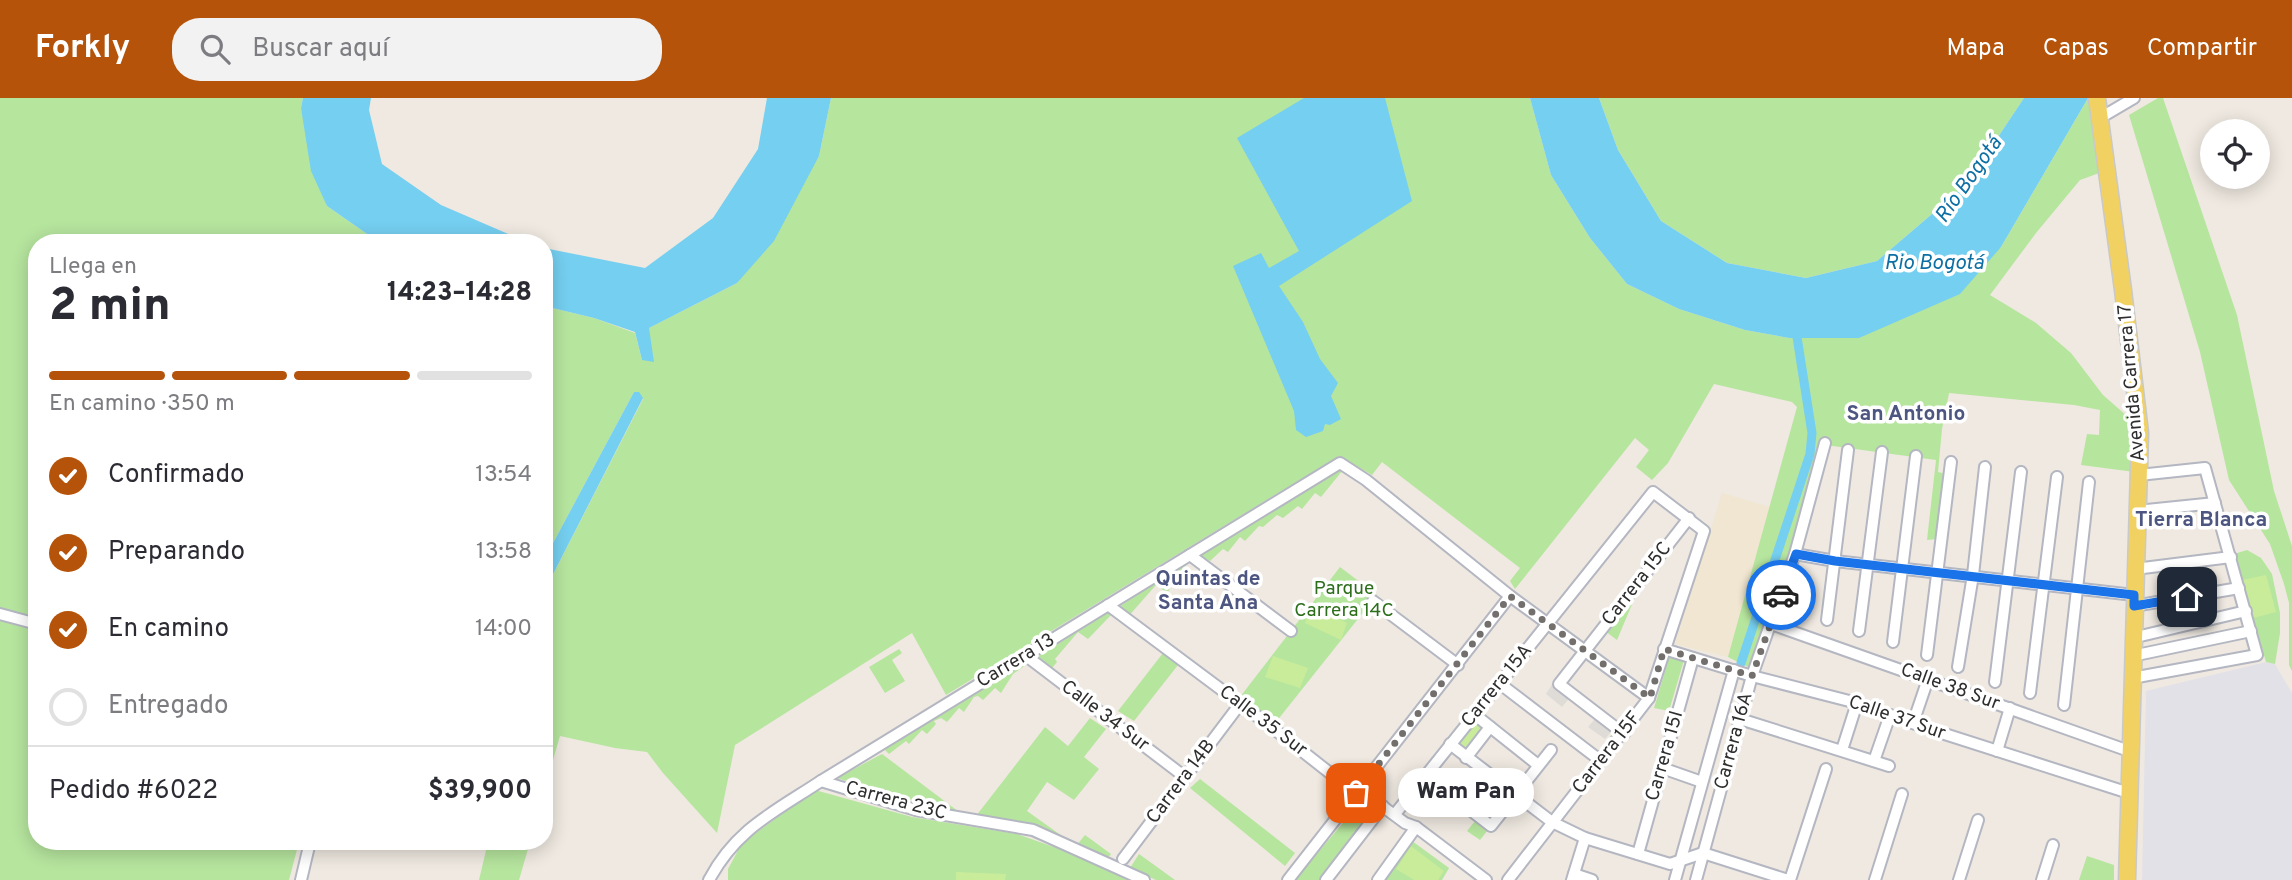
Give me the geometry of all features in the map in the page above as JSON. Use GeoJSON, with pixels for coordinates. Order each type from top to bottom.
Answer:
{"type":"FeatureCollection","features":[{"type":"Feature","properties":{"kind":"main road","name":"Avenida Carrera 17"},"geometry":{"type":"LineString","coordinates":[[2097,98],[2139,423],[2127,880]]}},
{"type":"Feature","properties":{"kind":"street"},"geometry":{"type":"LineString","coordinates":[[2100,118],[2134,98]]}},
{"type":"Feature","properties":{"kind":"street","name":"Carrera 16A"},"geometry":{"type":"LineString","coordinates":[[1696,880],[1752,676],[1796,554],[1825,443]]}},
{"type":"Feature","properties":{"kind":"street"},"geometry":{"type":"LineString","coordinates":[[1827,620],[1848,450]]}},
{"type":"Feature","properties":{"kind":"street"},"geometry":{"type":"LineString","coordinates":[[1859,631],[1882,452]]}},
{"type":"Feature","properties":{"kind":"street"},"geometry":{"type":"LineString","coordinates":[[1893,642],[1916,456]]}},
{"type":"Feature","properties":{"kind":"street"},"geometry":{"type":"LineString","coordinates":[[1927,655],[1951,462]]}},
{"type":"Feature","properties":{"kind":"street","name":"Carrera 13"},"geometry":{"type":"LineString","coordinates":[[709,880],[735,841],[748,829],[821,781],[1340,463],[1510,596]]}},
{"type":"Feature","properties":{"kind":"street"},"geometry":{"type":"LineString","coordinates":[[1958,667],[1973,575],[1984,467]]}},
{"type":"Feature","properties":{"kind":"street"},"geometry":{"type":"LineString","coordinates":[[2132,678],[2258,655],[2205,468],[2139,475]]}},
{"type":"Feature","properties":{"kind":"street"},"geometry":{"type":"LineString","coordinates":[[1996,682],[2021,472]]}},
{"type":"Feature","properties":{"kind":"street"},"geometry":{"type":"LineString","coordinates":[[2030,693],[2057,477]]}},
{"type":"Feature","properties":{"kind":"street"},"geometry":{"type":"LineString","coordinates":[[2064,705],[2089,482]]}},
{"type":"Feature","properties":{"kind":"street","name":"Carrera 15A"},"geometry":{"type":"LineString","coordinates":[[1395,814],[1653,492],[1689,518]]}},
{"type":"Feature","properties":{"kind":"street"},"geometry":{"type":"LineString","coordinates":[[2137,511],[2215,503]]}},
{"type":"Feature","properties":{"kind":"street","name":"Carrera 15F"},"geometry":{"type":"LineString","coordinates":[[1508,880],[1650,698],[1704,531],[1689,518]]}},
{"type":"Feature","properties":{"kind":"street","name":"Carrera 15C"},"geometry":{"type":"LineString","coordinates":[[1624,734],[1559,684],[1689,518]]}},
{"type":"Feature","properties":{"kind":"street"},"geometry":{"type":"LineString","coordinates":[[1796,554],[1835,561],[2079,588],[2134,600],[2239,588]]}},
{"type":"Feature","properties":{"kind":"street"},"geometry":{"type":"LineString","coordinates":[[1190,555],[1291,631]]}},
{"type":"Feature","properties":{"kind":"street"},"geometry":{"type":"LineString","coordinates":[[2135,569],[2231,557]]}},
{"type":"Feature","properties":{"kind":"street"},"geometry":{"type":"LineString","coordinates":[[1288,880],[1510,596],[1650,698]]}},
{"type":"Feature","properties":{"kind":"street"},"geometry":{"type":"LineString","coordinates":[[1373,601],[1458,665]]}},
{"type":"Feature","properties":{"kind":"street","name":"Calle 35 Sur"},"geometry":{"type":"LineString","coordinates":[[1108,605],[1363,799],[1374,800],[1416,827],[1486,880]]}},
{"type":"Feature","properties":{"kind":"street"},"geometry":{"type":"LineString","coordinates":[[2132,638],[2246,611]]}},
{"type":"Feature","properties":{"kind":"street"},"geometry":{"type":"LineString","coordinates":[[0,614],[28,622]]}},
{"type":"Feature","properties":{"kind":"street","name":"Calle 38 Sur"},"geometry":{"type":"LineString","coordinates":[[1771,624],[2129,751]]}},
{"type":"Feature","properties":{"kind":"street"},"geometry":{"type":"LineString","coordinates":[[2132,656],[2251,631]]}},
{"type":"Feature","properties":{"kind":"street","name":"Calle 37 Sur"},"geometry":{"type":"LineString","coordinates":[[1664,649],[1752,676],[1857,703],[2129,793]]}},
{"type":"Feature","properties":{"kind":"street","name":"Calle 34 Sur"},"geometry":{"type":"LineString","coordinates":[[1025,655],[1185,777]]}},
{"type":"Feature","properties":{"kind":"street","name":"Carrera 15I"},"geometry":{"type":"LineString","coordinates":[[1638,854],[1693,658]]}},
{"type":"Feature","properties":{"kind":"street"},"geometry":{"type":"LineString","coordinates":[[1675,880],[1734,670]]}},
{"type":"Feature","properties":{"kind":"street"},"geometry":{"type":"LineString","coordinates":[[1913,723],[1928,679]]}},
{"type":"Feature","properties":{"kind":"street"},"geometry":{"type":"LineString","coordinates":[[1499,683],[1601,761]]}},
{"type":"Feature","properties":{"kind":"street"},"geometry":{"type":"LineString","coordinates":[[1842,750],[1857,703]]}},
{"type":"Feature","properties":{"kind":"street","name":"Carrera 14B"},"geometry":{"type":"LineString","coordinates":[[1123,859],[1240,704]]}},
{"type":"Feature","properties":{"kind":"street"},"geometry":{"type":"LineString","coordinates":[[1997,751],[2010,708]]}},
{"type":"Feature","properties":{"kind":"street"},"geometry":{"type":"LineString","coordinates":[[1474,714],[1538,765]]}},
{"type":"Feature","properties":{"kind":"street"},"geometry":{"type":"LineString","coordinates":[[1874,761],[1890,715]]}},
{"type":"Feature","properties":{"kind":"street"},"geometry":{"type":"LineString","coordinates":[[1740,719],[1889,766]]}},
{"type":"Feature","properties":{"kind":"street"},"geometry":{"type":"LineString","coordinates":[[1466,758],[1490,727]]}},
{"type":"Feature","properties":{"kind":"street"},"geometry":{"type":"LineString","coordinates":[[1450,744],[1552,822],[1585,838],[1670,864],[1703,853],[1789,880],[1826,769]]}},
{"type":"Feature","properties":{"kind":"street"},"geometry":{"type":"LineString","coordinates":[[1425,775],[1491,826],[1550,750]]}},
{"type":"Feature","properties":{"kind":"street"},"geometry":{"type":"LineString","coordinates":[[1662,768],[1702,782]]}},
{"type":"Feature","properties":{"kind":"street","name":"Carrera 23C"},"geometry":{"type":"LineString","coordinates":[[821,781],[916,810],[1032,830],[1144,880]]}},
{"type":"Feature","properties":{"kind":"street"},"geometry":{"type":"LineString","coordinates":[[1875,880],[1902,794]]}},
{"type":"Feature","properties":{"kind":"street"},"geometry":{"type":"LineString","coordinates":[[1326,880],[1383,806]]}},
{"type":"Feature","properties":{"kind":"street"},"geometry":{"type":"LineString","coordinates":[[1959,880],[1978,820]]}},
{"type":"Feature","properties":{"kind":"street"},"geometry":{"type":"LineString","coordinates":[[1378,880],[1416,827]]}},
{"type":"Feature","properties":{"kind":"street"},"geometry":{"type":"LineString","coordinates":[[1585,838],[1573,877],[1592,880]]}},
{"type":"Feature","properties":{"kind":"street"},"geometry":{"type":"LineString","coordinates":[[2042,880],[2053,845]]}},
{"type":"Feature","properties":{"kind":"street"},"geometry":{"type":"LineString","coordinates":[[301,880],[308,850]]}},
{"type":"Feature","properties":{"kind":"street"},"geometry":{"type":"LineString","coordinates":[[716,867],[721,880]]}},
{"type":"Feature","properties":{"kind":"shaded area"},"geometry":{"type":"Polygon","coordinates":[[[1722,493],[1770,507],[1728,657],[1675,644],[1722,493]]]}},
{"type":"Feature","properties":{"kind":"shaded area"},"geometry":{"type":"Polygon","coordinates":[[[2266,662],[2275,664],[2292,693],[2292,880],[2142,880],[2146,691],[2266,662]]]}},
{"type":"Feature","properties":{"kind":"shaded area"},"geometry":{"type":"Polygon","coordinates":[[[1554,681],[1573,694],[1562,707],[1546,694],[1554,681]]]}},
{"type":"Feature","properties":{"kind":"shaded area"},"geometry":{"type":"Polygon","coordinates":[[[1599,714],[1615,727],[1605,739],[1588,727],[1599,714]]]}},
{"type":"Feature","properties":{"kind":"green space"},"geometry":{"type":"Polygon","coordinates":[[[0,98],[303,98],[301,108],[327,206],[367,234],[28,234],[28,850],[297,850],[289,880],[0,880],[0,98]]]}},
{"type":"Feature","properties":{"kind":"green space"},"geometry":{"type":"Polygon","coordinates":[[[831,98],[1530,98],[1551,175],[1590,238],[1627,284],[1679,309],[1745,330],[1789,338],[1859,338],[2001,247],[2088,98],[2091,98],[2102,172],[2080,180],[1990,295],[2036,323],[2071,353],[2103,395],[2135,423],[2135,472],[2081,465],[2087,434],[2099,435],[2100,410],[1949,393],[1938,472],[1946,474],[1937,539],[1927,540],[1936,460],[1818,444],[1790,549],[1750,668],[1728,657],[1797,407],[1792,402],[1714,384],[1668,463],[1652,480],[1636,467],[1649,450],[1635,438],[1515,589],[1510,581],[1520,568],[1382,462],[1372,475],[1339,456],[946,695],[912,633],[735,745],[717,833],[647,752],[560,736],[553,760],[553,574],[643,399],[634,392],[553,543],[553,308],[594,318],[635,333],[642,360],[649,328],[737,283],[819,156],[831,98]]]}},
{"type":"Feature","properties":{"kind":"green space"},"geometry":{"type":"Polygon","coordinates":[[[1599,98],[2024,98],[1966,185],[1877,261],[1806,278],[1727,263],[1661,221],[1618,150],[1599,98]]]}},
{"type":"Feature","properties":{"kind":"green space"},"geometry":{"type":"Polygon","coordinates":[[[2158,98],[2163,98],[2237,315],[2274,491],[2292,546],[2292,671],[2289,665],[2289,603],[2284,584],[2270,544],[2229,480],[2200,352],[2129,115],[2158,98]]]}},
{"type":"Feature","properties":{"kind":"green space"},"geometry":{"type":"Polygon","coordinates":[[[1343,470],[1321,497],[1315,493],[1302,509],[1298,506],[1283,518],[1277,515],[1263,527],[1259,526],[1245,541],[1240,537],[1228,552],[1223,549],[1210,561],[1199,555],[1332,472],[1343,470]]]}},
{"type":"Feature","properties":{"kind":"green space"},"geometry":{"type":"Polygon","coordinates":[[[2247,550],[2261,558],[2272,574],[2280,613],[2275,664],[2266,662],[2234,554],[2247,550]]]}},
{"type":"Feature","properties":{"kind":"green space"},"geometry":{"type":"Polygon","coordinates":[[[1188,562],[1167,593],[1156,585],[1126,619],[1114,610],[1188,562]]]}},
{"type":"Feature","properties":{"kind":"green space","name":"Parque Carrera 14C"},"geometry":{"type":"Polygon","coordinates":[[[1340,567],[1377,595],[1276,722],[1240,697],[1340,567]]]}},
{"type":"Feature","properties":{"kind":"green space"},"geometry":{"type":"Polygon","coordinates":[[[2266,575],[2276,612],[2253,618],[2242,580],[2266,575]]]}},
{"type":"Feature","properties":{"kind":"green space"},"geometry":{"type":"Polygon","coordinates":[[[1638,590],[1617,640],[1605,631],[1638,590]]]}},
{"type":"Feature","properties":{"kind":"green space"},"geometry":{"type":"Polygon","coordinates":[[[1311,605],[1347,623],[1341,640],[1305,623],[1311,605]]]}},
{"type":"Feature","properties":{"kind":"green space"},"geometry":{"type":"Polygon","coordinates":[[[1110,611],[1112,614],[1088,639],[1078,632],[1055,659],[1057,662],[1052,668],[1037,657],[1110,611]]]}},
{"type":"Feature","properties":{"kind":"green space"},"geometry":{"type":"Polygon","coordinates":[[[899,649],[902,653],[892,660],[905,681],[885,693],[869,667],[899,649]]]}},
{"type":"Feature","properties":{"kind":"green space"},"geometry":{"type":"Polygon","coordinates":[[[1163,653],[1178,665],[1134,721],[1118,711],[1163,653]]]}},
{"type":"Feature","properties":{"kind":"green space"},"geometry":{"type":"Polygon","coordinates":[[[1670,655],[1684,660],[1669,711],[1654,708],[1670,655]]]}},
{"type":"Feature","properties":{"kind":"green space"},"geometry":{"type":"Polygon","coordinates":[[[1273,656],[1308,668],[1300,688],[1265,677],[1273,656]]]}},
{"type":"Feature","properties":{"kind":"green space"},"geometry":{"type":"Polygon","coordinates":[[[1025,663],[1026,665],[1013,674],[1001,693],[995,688],[983,700],[978,696],[974,697],[964,712],[959,708],[947,722],[941,718],[934,721],[936,724],[927,734],[922,730],[909,744],[906,741],[889,754],[883,748],[1025,663]]]}},
{"type":"Feature","properties":{"kind":"green space"},"geometry":{"type":"Polygon","coordinates":[[[1090,718],[1106,729],[1084,757],[1099,769],[1074,800],[1047,782],[1027,811],[1076,846],[1085,835],[1111,854],[1106,861],[1033,826],[976,816],[1045,727],[1068,746],[1090,718]]]}},
{"type":"Feature","properties":{"kind":"green space"},"geometry":{"type":"Polygon","coordinates":[[[1474,719],[1485,729],[1467,752],[1454,742],[1474,719]]]}},
{"type":"Feature","properties":{"kind":"green space"},"geometry":{"type":"Polygon","coordinates":[[[882,754],[959,812],[927,806],[837,778],[882,754]]]}},
{"type":"Feature","properties":{"kind":"green space"},"geometry":{"type":"Polygon","coordinates":[[[1200,779],[1295,853],[1285,866],[1190,788],[1200,779]]]}},
{"type":"Feature","properties":{"kind":"green space"},"geometry":{"type":"Polygon","coordinates":[[[815,790],[912,817],[1017,834],[1085,858],[1135,880],[728,880],[728,869],[742,843],[815,790]]]}},
{"type":"Feature","properties":{"kind":"green space"},"geometry":{"type":"Polygon","coordinates":[[[1358,805],[1372,816],[1321,880],[1295,880],[1358,805]]]}},
{"type":"Feature","properties":{"kind":"green space"},"geometry":{"type":"Polygon","coordinates":[[[1479,816],[1491,826],[1480,840],[1467,831],[1479,816]]]}},
{"type":"Feature","properties":{"kind":"green space"},"geometry":{"type":"Polygon","coordinates":[[[1412,841],[1449,868],[1442,880],[1382,880],[1412,841]]]}},
{"type":"Feature","properties":{"kind":"green space"},"geometry":{"type":"Polygon","coordinates":[[[1411,846],[1444,871],[1438,880],[1414,880],[1396,869],[1411,846]]]}},
{"type":"Feature","properties":{"kind":"green space"},"geometry":{"type":"Polygon","coordinates":[[[486,850],[528,850],[519,880],[479,880],[486,850]]]}},
{"type":"Feature","properties":{"kind":"green space"},"geometry":{"type":"Polygon","coordinates":[[[1139,854],[1175,880],[1156,880],[1130,868],[1139,854]]]}},
{"type":"Feature","properties":{"kind":"green space"},"geometry":{"type":"Polygon","coordinates":[[[2087,856],[2114,865],[2114,880],[2079,880],[2087,856]]]}},
{"type":"Feature","properties":{"kind":"green space"},"geometry":{"type":"Polygon","coordinates":[[[956,872],[1006,874],[1005,880],[956,880],[956,872]]]}},
{"type":"Feature","properties":{"kind":"water"},"geometry":{"type":"Polygon","coordinates":[[[303,98],[371,98],[369,110],[382,164],[441,205],[508,234],[367,234],[327,206],[311,171],[301,108],[303,98]]]}},
{"type":"Feature","properties":{"kind":"water"},"geometry":{"type":"Polygon","coordinates":[[[767,98],[831,98],[819,156],[774,241],[737,283],[649,328],[654,362],[642,360],[635,332],[553,308],[553,250],[645,268],[713,218],[758,149],[767,98]]]}},
{"type":"Feature","properties":{"kind":"water"},"geometry":{"type":"Polygon","coordinates":[[[1304,98],[1385,98],[1412,201],[1279,286],[1303,322],[1320,359],[1338,383],[1331,396],[1341,419],[1330,425],[1325,424],[1323,431],[1306,437],[1296,430],[1294,411],[1233,266],[1261,253],[1269,268],[1299,251],[1237,138],[1304,98]]]}},
{"type":"Feature","properties":{"kind":"water","name":"Rio Bogotá"},"geometry":{"type":"Polygon","coordinates":[[[1530,98],[1599,98],[1618,150],[1661,221],[1727,263],[1806,278],[1877,261],[1966,185],[2024,98],[2088,98],[2001,247],[1960,294],[1859,338],[1789,338],[1745,330],[1679,309],[1627,284],[1590,238],[1551,175],[1530,98]]]}},
{"type":"Feature","properties":{"kind":"water"},"geometry":{"type":"Polygon","coordinates":[[[634,392],[639,392],[643,398],[553,574],[553,543],[634,392]]]}},
{"type":"Feature","properties":{"kind":"waterway"},"geometry":{"type":"LineString","coordinates":[[1741,663],[1810,454],[1812,433],[1797,337],[1798,328]]}},
{"type":"Feature","properties":{"kind":"way so far"},"geometry":{"type":"LineString","coordinates":[[1356,793],[1510,596],[1650,698],[1664,649],[1752,676],[1781,595]]}},
{"type":"Feature","properties":{"kind":"place","name":"Wam Pan"},"geometry":{"type":"Point","coordinates":[1356,793]}},
{"type":"Feature","properties":{"kind":"district","name":"San Antonio"},"geometry":{"type":"Point","coordinates":[1906,414]}},
{"type":"Feature","properties":{"kind":"district","name":"Tierra Blanca"},"geometry":{"type":"Point","coordinates":[2201,520]}},
{"type":"Feature","properties":{"kind":"district","name":"Quintas de Santa Ana"},"geometry":{"type":"Point","coordinates":[1208,591]}},
{"type":"Feature","properties":{"kind":"route"},"geometry":{"type":"LineString","coordinates":[[1781,595],[1796,554],[1835,561],[2134,595],[2134,606],[2187,597]]}},
{"type":"Feature","properties":{"kind":"water label","name":"Río Bogotá"},"geometry":{"type":"Point","coordinates":[1969,180]}}]}
